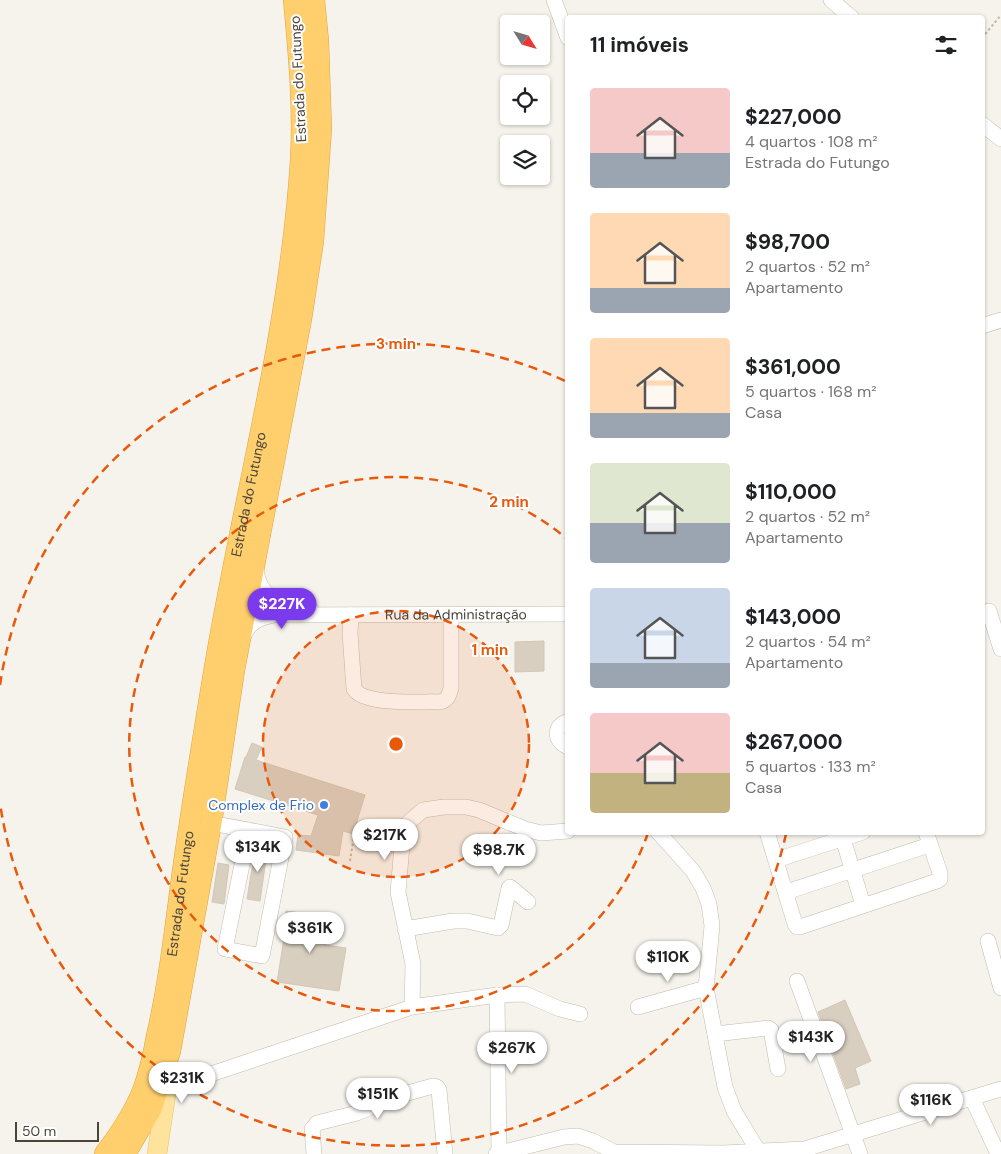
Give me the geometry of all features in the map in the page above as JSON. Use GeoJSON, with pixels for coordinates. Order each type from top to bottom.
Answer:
{"type":"FeatureCollection","features":[{"type":"Feature","properties":{"kind":"highway","name":"Estrada do Futungo"},"geometry":{"type":"LineString","coordinates":[[105,1154],[125,1126],[145,1086],[164,1004],[191,816],[217,657],[282,313],[293,237],[301,159],[302,120],[294,0]]}},
{"type":"Feature","properties":{"kind":"highway","name":"Estrada do Futungo"},"geometry":{"type":"LineString","coordinates":[[125,1154],[151,1109],[170,1051],[210,823],[234,670],[299,328],[313,241],[321,120],[318,41],[314,0]]}},
{"type":"Feature","properties":{"kind":"main road"},"geometry":{"type":"LineString","coordinates":[[157,1154],[168,1084],[170,1051]]}},
{"type":"Feature","properties":{"kind":"street"},"geometry":{"type":"LineString","coordinates":[[554,0],[565,30]]}},
{"type":"Feature","properties":{"kind":"street"},"geometry":{"type":"LineString","coordinates":[[835,8],[847,15]]}},
{"type":"Feature","properties":{"kind":"street"},"geometry":{"type":"LineString","coordinates":[[985,126],[1001,139]]}},
{"type":"Feature","properties":{"kind":"street"},"geometry":{"type":"LineString","coordinates":[[985,325],[1001,320]]}},
{"type":"Feature","properties":{"kind":"street"},"geometry":{"type":"LineString","coordinates":[[256,551],[257,577],[259,586],[264,592],[287,604],[348,615]]}},
{"type":"Feature","properties":{"kind":"street"},"geometry":{"type":"LineString","coordinates":[[991,610],[1001,649]]}},
{"type":"Feature","properties":{"kind":"street","name":"Rua da Administração"},"geometry":{"type":"LineString","coordinates":[[348,615],[565,614]]}},
{"type":"Feature","properties":{"kind":"street"},"geometry":{"type":"LineString","coordinates":[[234,670],[244,635],[256,620],[274,615],[348,615]]}},
{"type":"Feature","properties":{"kind":"street"},"geometry":{"type":"LineString","coordinates":[[348,615],[354,689],[357,694],[382,700],[440,702],[449,696],[451,688],[451,615]]}},
{"type":"Feature","properties":{"kind":"street"},"geometry":{"type":"LineString","coordinates":[[565,722],[559,725],[556,732],[557,738],[561,744],[565,746]]}},
{"type":"Feature","properties":{"kind":"street"},"geometry":{"type":"LineString","coordinates":[[412,1007],[414,964],[398,892],[403,834],[409,822],[423,810],[444,807],[466,807],[480,810],[525,829],[541,833],[565,831]]}},
{"type":"Feature","properties":{"kind":"street"},"geometry":{"type":"LineString","coordinates":[[210,823],[249,830],[285,837],[262,956],[225,949],[249,830]]}},
{"type":"Feature","properties":{"kind":"street"},"geometry":{"type":"LineString","coordinates":[[661,835],[693,871],[703,888],[709,904],[712,926],[706,988],[725,1088],[734,1111],[760,1152]]}},
{"type":"Feature","properties":{"kind":"street"},"geometry":{"type":"LineString","coordinates":[[768,835],[797,927],[940,879],[940,873],[928,839],[852,871],[786,892]]}},
{"type":"Feature","properties":{"kind":"street"},"geometry":{"type":"LineString","coordinates":[[776,860],[842,836],[863,905]]}},
{"type":"Feature","properties":{"kind":"street"},"geometry":{"type":"LineString","coordinates":[[405,929],[453,921],[467,921],[498,928],[501,925],[510,887],[528,902]]}},
{"type":"Feature","properties":{"kind":"street"},"geometry":{"type":"LineString","coordinates":[[988,942],[1001,988]]}},
{"type":"Feature","properties":{"kind":"street"},"geometry":{"type":"LineString","coordinates":[[798,982],[860,1154]]}},
{"type":"Feature","properties":{"kind":"street"},"geometry":{"type":"LineString","coordinates":[[638,1007],[706,988]]}},
{"type":"Feature","properties":{"kind":"street"},"geometry":{"type":"LineString","coordinates":[[168,1084],[205,1076],[412,1007],[497,995],[525,994],[560,1009],[580,1014]]}},
{"type":"Feature","properties":{"kind":"street"},"geometry":{"type":"LineString","coordinates":[[497,995],[498,1153],[564,1137],[578,1136],[614,1153],[724,1153],[805,1149],[1001,1089]]}},
{"type":"Feature","properties":{"kind":"street"},"geometry":{"type":"LineString","coordinates":[[715,1034],[768,1028],[771,1030],[778,1069]]}},
{"type":"Feature","properties":{"kind":"street"},"geometry":{"type":"LineString","coordinates":[[314,1154],[312,1129],[317,1123],[357,1114],[397,1096],[433,1086],[439,1090],[445,1154]]}},
{"type":"Feature","properties":{"kind":"street"},"geometry":{"type":"LineString","coordinates":[[972,1098],[998,1154]]}},
{"type":"Feature","properties":{"kind":"path"},"geometry":{"type":"LineString","coordinates":[[985,34],[1001,15]]}},
{"type":"Feature","properties":{"kind":"path"},"geometry":{"type":"LineString","coordinates":[[350,861],[354,836]]}},
{"type":"Feature","properties":{"kind":"building"},"geometry":{"type":"Polygon","coordinates":[[[544,641],[544,671],[515,672],[515,642],[544,641]]]}},
{"type":"Feature","properties":{"kind":"building","name":"Complex de Frio"},"geometry":{"type":"Polygon","coordinates":[[[252,743],[262,747],[256,760],[365,795],[353,834],[343,831],[339,856],[296,850],[298,835],[311,836],[318,815],[235,789],[245,757],[252,743]]]}},
{"type":"Feature","properties":{"kind":"building"},"geometry":{"type":"Polygon","coordinates":[[[256,844],[268,846],[260,901],[247,899],[256,844]]]}},
{"type":"Feature","properties":{"kind":"building"},"geometry":{"type":"Polygon","coordinates":[[[218,863],[229,865],[224,904],[212,902],[218,863]]]}},
{"type":"Feature","properties":{"kind":"building"},"geometry":{"type":"Polygon","coordinates":[[[286,911],[330,917],[325,945],[346,948],[339,991],[277,982],[286,926],[284,926],[286,911]]]}},
{"type":"Feature","properties":{"kind":"building"},"geometry":{"type":"Polygon","coordinates":[[[845,1000],[871,1061],[855,1068],[860,1084],[846,1089],[818,1012],[845,1000]]]}},
{"type":"Feature","properties":{"kind":"place","name":"Complex de Frio"},"geometry":{"type":"Point","coordinates":[324,805]}}]}
